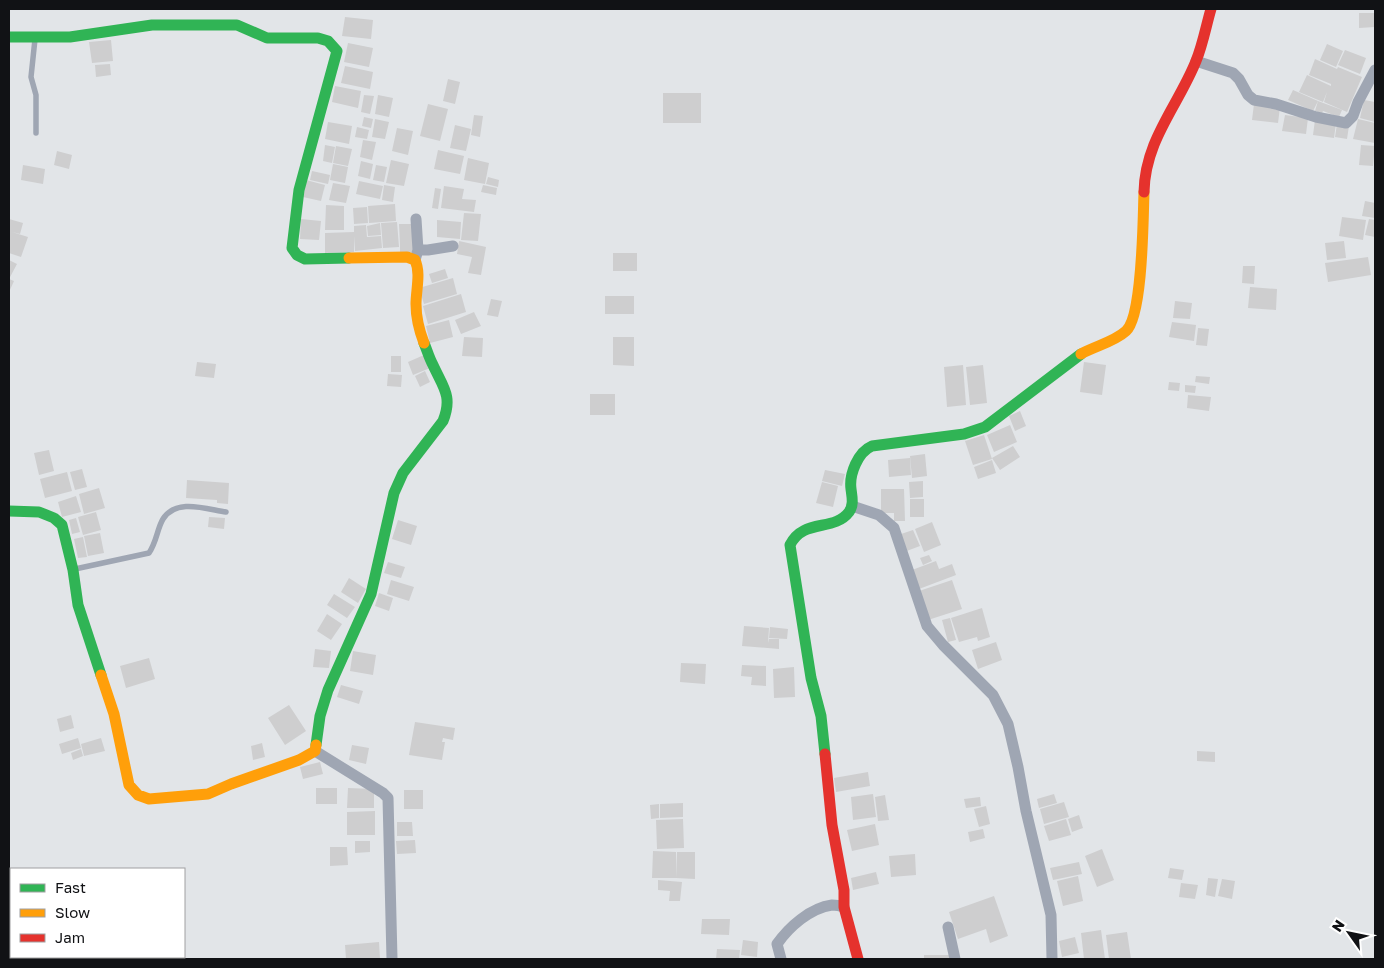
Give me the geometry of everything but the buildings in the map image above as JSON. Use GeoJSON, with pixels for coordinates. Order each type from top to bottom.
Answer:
{"type":"FeatureCollection","features":[{"type":"Feature","properties":{"kind":"street"},"geometry":{"type":"LineString","coordinates":[[858,959],[844,907],[844,890],[832,825],[821,716],[811,678],[790,545],[791,540],[796,534],[845,516],[852,506],[853,494],[851,488],[857,462],[859,456],[866,449],[872,446],[964,434],[985,427],[1082,353],[1115,338],[1130,326],[1135,312],[1142,250],[1144,185],[1147,163],[1155,140],[1196,61],[1211,9]]}},
{"type":"Feature","properties":{"kind":"street"},"geometry":{"type":"LineString","coordinates":[[9,37],[70,37],[152,25],[237,25],[267,38],[318,38],[328,41],[337,51],[299,190],[293,251],[299,257],[305,259],[407,257],[428,250],[453,246]]}},
{"type":"Feature","properties":{"kind":"street"},"geometry":{"type":"LineString","coordinates":[[1196,61],[1234,72],[1240,79],[1248,96],[1254,100],[1346,123],[1353,116],[1358,102],[1375,70]]}},
{"type":"Feature","properties":{"kind":"street"},"geometry":{"type":"LineString","coordinates":[[315,751],[320,716],[328,690],[371,594],[394,493],[403,473],[443,421],[447,411],[448,401],[446,392],[432,364],[419,330],[416,305],[418,266],[416,220]]}},
{"type":"Feature","properties":{"kind":"street"},"geometry":{"type":"LineString","coordinates":[[852,506],[879,515],[894,528],[927,626],[943,645],[993,695],[1008,724],[1026,811],[1051,915],[1052,959]]}},
{"type":"Feature","properties":{"kind":"street"},"geometry":{"type":"LineString","coordinates":[[9,512],[39,512],[54,518],[62,525],[73,570],[78,605],[114,714],[129,785],[138,795],[149,799],[208,794],[299,760],[315,751]]}},
{"type":"Feature","properties":{"kind":"street"},"geometry":{"type":"LineString","coordinates":[[315,751],[388,798],[392,959]]}},
{"type":"Feature","properties":{"kind":"street"},"geometry":{"type":"LineString","coordinates":[[781,959],[776,944],[788,929],[814,911],[832,905],[844,907]]}},
{"type":"Feature","properties":{"kind":"street"},"geometry":{"type":"LineString","coordinates":[[948,927],[955,959]]}},
{"type":"Feature","properties":{"kind":"lane"},"geometry":{"type":"LineString","coordinates":[[35,37],[31,77],[36,95],[36,133]]}},
{"type":"Feature","properties":{"kind":"lane"},"geometry":{"type":"LineString","coordinates":[[73,570],[150,553],[155,544],[162,520],[167,514],[177,508],[187,505],[226,512]]}},
{"type":"Feature","properties":{"kind":"traffic: fast"},"geometry":{"type":"LineString","coordinates":[[9,37],[70,37],[152,25],[237,25],[267,38],[318,38],[328,41],[337,51],[299,190],[292,248],[297,255],[305,259],[349,258]]}},
{"type":"Feature","properties":{"kind":"traffic: fast"},"geometry":{"type":"LineString","coordinates":[[316,745],[320,716],[328,690],[371,594],[394,493],[403,473],[443,421],[446,412],[446,392],[424,343]]}},
{"type":"Feature","properties":{"kind":"traffic: fast"},"geometry":{"type":"LineString","coordinates":[[825,754],[821,716],[811,678],[790,545],[803,531],[835,522],[849,512],[852,504],[851,477],[859,458],[867,449],[872,446],[964,434],[985,427],[1081,354]]}},
{"type":"Feature","properties":{"kind":"traffic: fast"},"geometry":{"type":"LineString","coordinates":[[9,511],[39,512],[54,518],[62,525],[73,570],[78,605],[101,675]]}},
{"type":"Feature","properties":{"kind":"traffic: slow"},"geometry":{"type":"LineString","coordinates":[[1081,354],[1121,335],[1132,322],[1139,287],[1144,192]]}},
{"type":"Feature","properties":{"kind":"traffic: slow"},"geometry":{"type":"LineString","coordinates":[[349,258],[407,257],[415,260],[418,276],[417,314],[424,343]]}},
{"type":"Feature","properties":{"kind":"traffic: slow"},"geometry":{"type":"LineString","coordinates":[[101,675],[114,714],[129,785],[138,795],[149,799],[208,794],[299,760],[315,751],[316,745]]}},
{"type":"Feature","properties":{"kind":"traffic: jam"},"geometry":{"type":"LineString","coordinates":[[1144,192],[1150,156],[1156,140],[1196,61],[1211,9]]}},
{"type":"Feature","properties":{"kind":"traffic: jam"},"geometry":{"type":"LineString","coordinates":[[825,754],[832,825],[844,890],[844,907],[858,959]]}}]}
